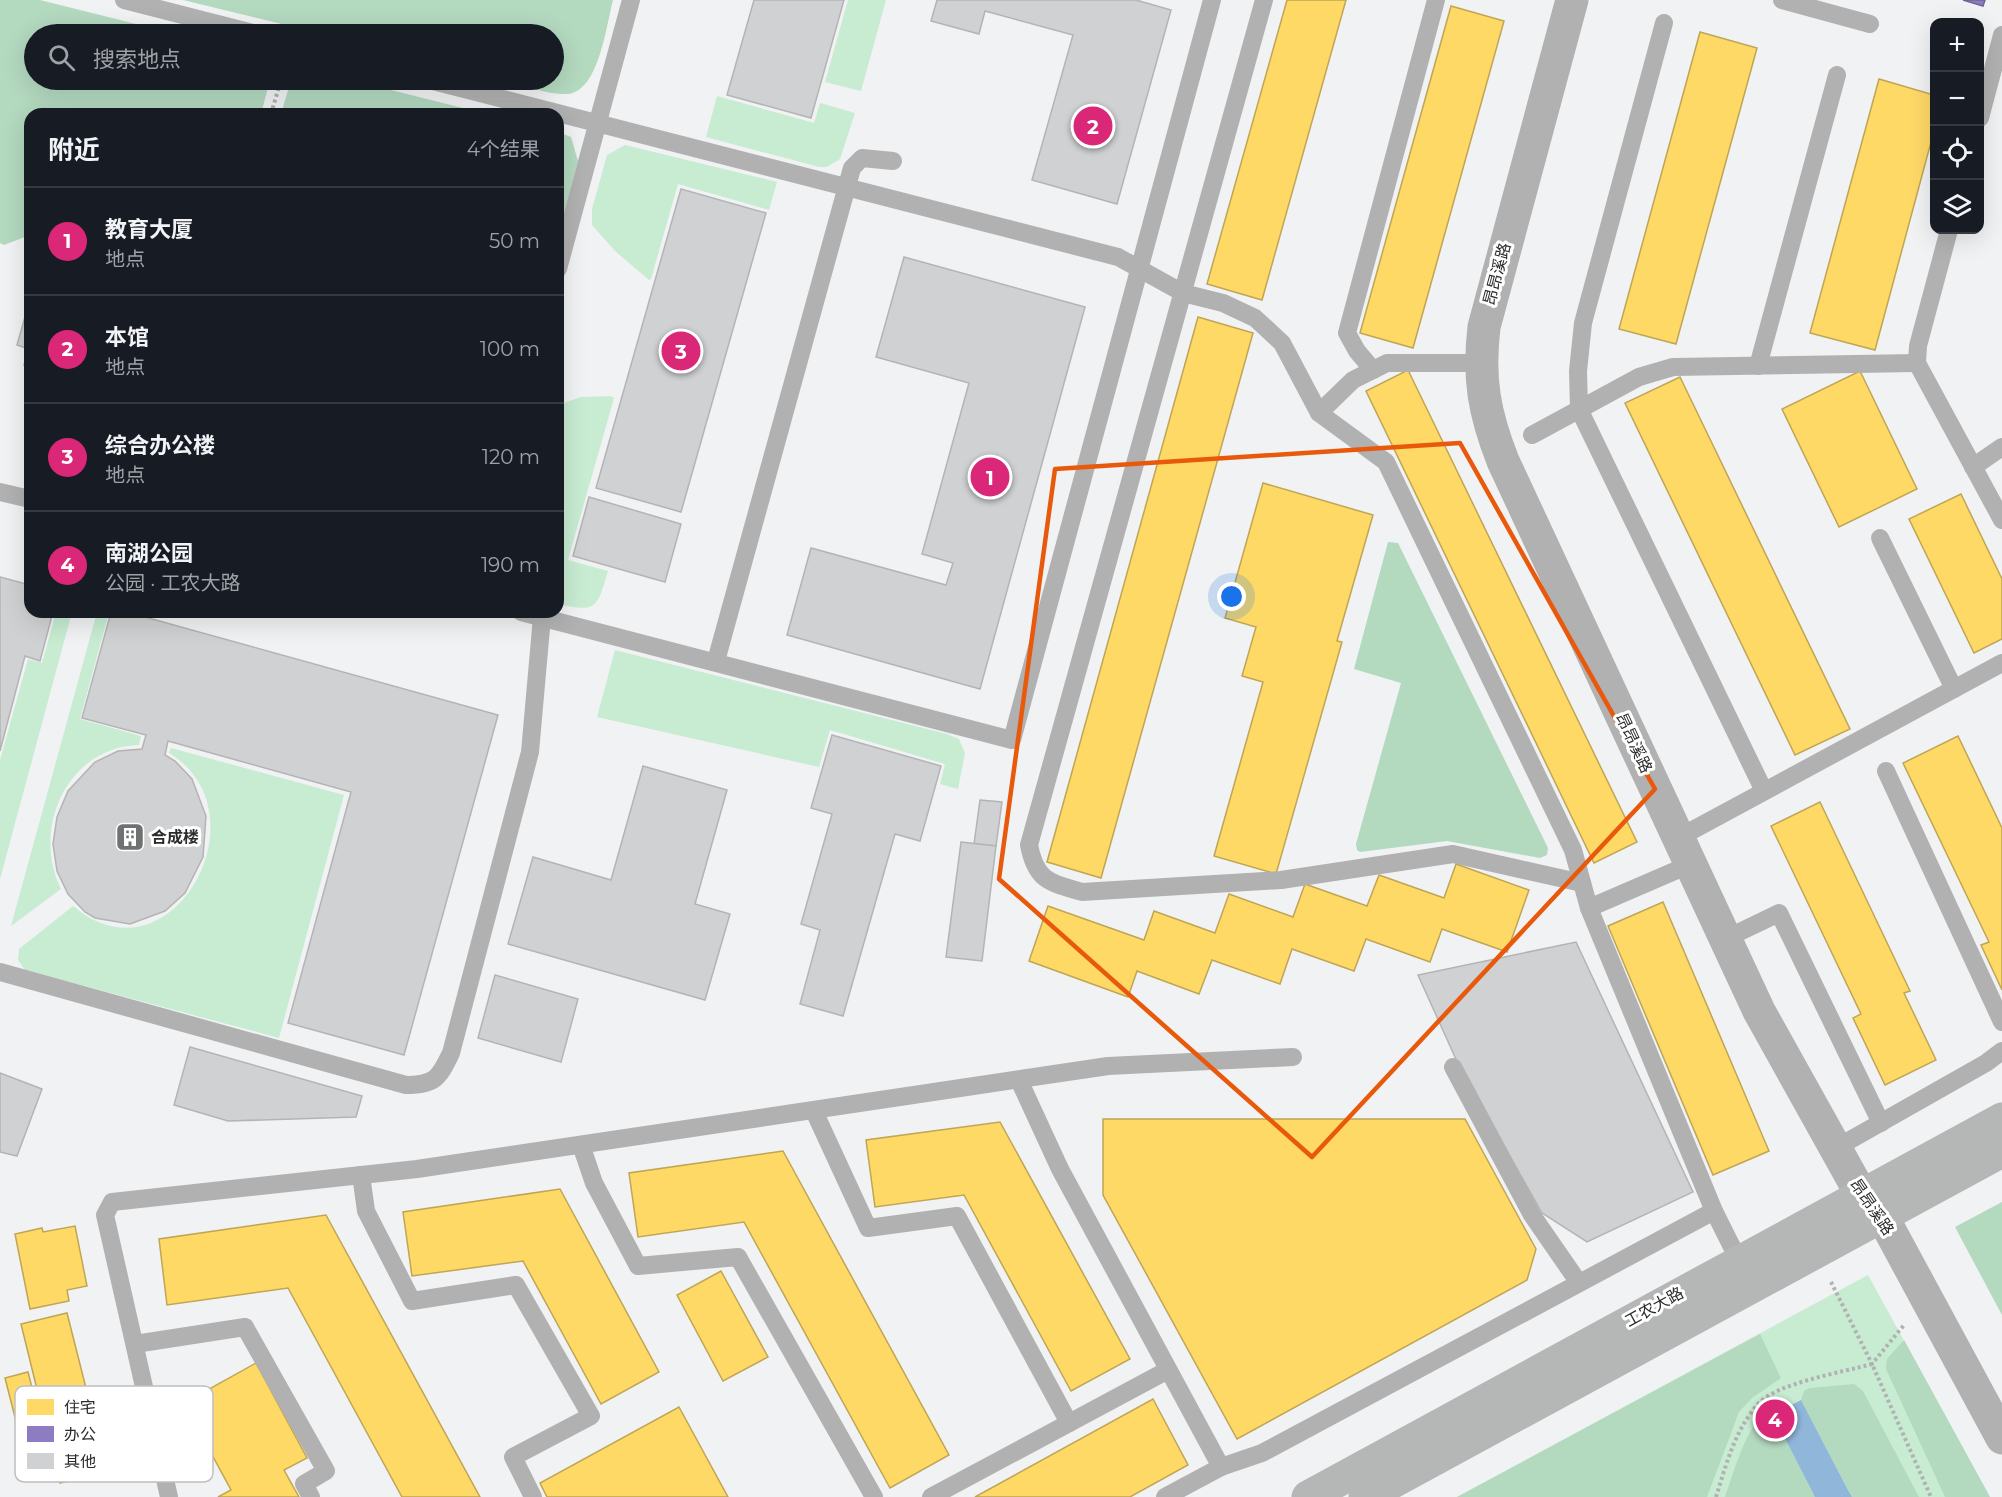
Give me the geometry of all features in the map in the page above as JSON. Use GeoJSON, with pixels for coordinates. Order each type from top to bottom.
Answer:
{"type":"FeatureCollection","features":[{"type":"Feature","properties":{"kind":"main road","name":"工农大路"},"geometry":{"type":"LineString","coordinates":[[1365,1497],[1816,1252],[1871,1205],[2002,1119]]}},
{"type":"Feature","properties":{"kind":"main road","name":"工农大路"},"geometry":{"type":"LineString","coordinates":[[1308,1497],[1739,1261],[2002,1151]]}},
{"type":"Feature","properties":{"kind":"street","name":"昂昂溪路"},"geometry":{"type":"LineString","coordinates":[[1572,0],[1489,301],[1480,363],[1484,403],[1503,461],[1759,1011],[1836,1148],[1926,1298],[2002,1438]]}},
{"type":"Feature","properties":{"kind":"lane"},"geometry":{"type":"LineString","coordinates":[[124,0],[217,24]]}},
{"type":"Feature","properties":{"kind":"lane"},"geometry":{"type":"LineString","coordinates":[[564,247],[631,0]]}},
{"type":"Feature","properties":{"kind":"lane"},"geometry":{"type":"LineString","coordinates":[[546,618],[1012,740],[1212,0]]}},
{"type":"Feature","properties":{"kind":"lane"},"geometry":{"type":"LineString","coordinates":[[1264,0],[1029,845],[1033,867],[1051,883],[1082,892],[1281,880],[1453,854],[1582,883]]}},
{"type":"Feature","properties":{"kind":"lane"},"geometry":{"type":"LineString","coordinates":[[1373,370],[1357,351],[1347,333],[1436,0]]}},
{"type":"Feature","properties":{"kind":"lane"},"geometry":{"type":"LineString","coordinates":[[1782,0],[1870,24]]}},
{"type":"Feature","properties":{"kind":"lane"},"geometry":{"type":"LineString","coordinates":[[1664,23],[1583,323],[1578,371],[1579,410],[1764,791]]}},
{"type":"Feature","properties":{"kind":"lane"},"geometry":{"type":"LineString","coordinates":[[1984,103],[2002,35]]}},
{"type":"Feature","properties":{"kind":"lane"},"geometry":{"type":"LineString","coordinates":[[1758,366],[1837,75]]}},
{"type":"Feature","properties":{"kind":"lane"},"geometry":{"type":"LineString","coordinates":[[468,90],[538,108]]}},
{"type":"Feature","properties":{"kind":"lane"},"geometry":{"type":"LineString","coordinates":[[564,115],[1118,257],[1183,293],[1223,303],[1255,318],[1282,343],[1319,413],[1386,462],[1573,850],[1589,908],[1714,1211],[1739,1261]]}},
{"type":"Feature","properties":{"kind":"lane"},"geometry":{"type":"LineString","coordinates":[[716,661],[852,168],[862,158],[893,161]]}},
{"type":"Feature","properties":{"kind":"lane"},"geometry":{"type":"LineString","coordinates":[[1948,234],[1918,346],[1917,363],[2002,520]]}},
{"type":"Feature","properties":{"kind":"lane"},"geometry":{"type":"LineString","coordinates":[[1319,413],[1353,380],[1387,363],[1480,363]]}},
{"type":"Feature","properties":{"kind":"lane"},"geometry":{"type":"LineString","coordinates":[[1532,435],[1639,377],[1673,367],[1917,363]]}},
{"type":"Feature","properties":{"kind":"lane"},"geometry":{"type":"LineString","coordinates":[[1973,467],[2002,447]]}},
{"type":"Feature","properties":{"kind":"lane"},"geometry":{"type":"LineString","coordinates":[[0,492],[24,498]]}},
{"type":"Feature","properties":{"kind":"lane"},"geometry":{"type":"LineString","coordinates":[[1880,537],[1954,689]]}},
{"type":"Feature","properties":{"kind":"lane"},"geometry":{"type":"LineString","coordinates":[[0,972],[406,1085],[426,1085],[441,1074],[451,1053],[530,752],[542,618]]}},
{"type":"Feature","properties":{"kind":"lane"},"geometry":{"type":"LineString","coordinates":[[1589,908],[1684,851],[1764,791],[2002,663]]}},
{"type":"Feature","properties":{"kind":"lane"},"geometry":{"type":"LineString","coordinates":[[1886,771],[2002,1022]]}},
{"type":"Feature","properties":{"kind":"lane"},"geometry":{"type":"LineString","coordinates":[[1725,939],[1779,913],[1881,1123]]}},
{"type":"Feature","properties":{"kind":"lane"},"geometry":{"type":"LineString","coordinates":[[1836,1148],[1986,1063],[2002,1051]]}},
{"type":"Feature","properties":{"kind":"lane"},"geometry":{"type":"LineString","coordinates":[[145,1386],[105,1215],[112,1202],[361,1175],[814,1111],[1108,1066],[1293,1057]]}},
{"type":"Feature","properties":{"kind":"lane"},"geometry":{"type":"LineString","coordinates":[[1453,1067],[1532,1215],[1579,1283]]}},
{"type":"Feature","properties":{"kind":"lane"},"geometry":{"type":"LineString","coordinates":[[1019,1080],[1060,1168],[1221,1467]]}},
{"type":"Feature","properties":{"kind":"lane"},"geometry":{"type":"LineString","coordinates":[[814,1111],[868,1228],[957,1216],[1069,1423]]}},
{"type":"Feature","properties":{"kind":"lane"},"geometry":{"type":"LineString","coordinates":[[580,1145],[594,1183],[638,1266],[738,1257],[874,1497]]}},
{"type":"Feature","properties":{"kind":"lane"},"geometry":{"type":"LineString","coordinates":[[361,1175],[366,1211],[412,1301],[516,1285],[591,1416],[513,1457],[533,1497]]}},
{"type":"Feature","properties":{"kind":"lane"},"geometry":{"type":"LineString","coordinates":[[1165,1497],[1221,1467],[1262,1453],[1714,1211]]}},
{"type":"Feature","properties":{"kind":"lane"},"geometry":{"type":"LineString","coordinates":[[135,1344],[245,1327],[326,1471],[304,1484],[311,1497]]}},
{"type":"Feature","properties":{"kind":"lane"},"geometry":{"type":"LineString","coordinates":[[931,1497],[1168,1370]]}},
{"type":"Feature","properties":{"kind":"lane"},"geometry":{"type":"LineString","coordinates":[[167,1482],[170,1497]]}},
{"type":"Feature","properties":{"kind":"path"},"geometry":{"type":"LineString","coordinates":[[274,108],[278,90]]}},
{"type":"Feature","properties":{"kind":"path"},"geometry":{"type":"LineString","coordinates":[[1816,1252],[1872,1364],[1931,1497]]}},
{"type":"Feature","properties":{"kind":"path"},"geometry":{"type":"LineString","coordinates":[[1716,1497],[1740,1430],[1759,1402],[1788,1386],[1872,1364],[1926,1298]]}},
{"type":"Feature","properties":{"kind":"highlighted area"},"geometry":{"type":"Polygon","coordinates":[[[1460,443],[1655,789],[1312,1157],[999,879],[1055,469],[1460,443]]]}},
{"type":"Feature","properties":{"kind":"green space"},"geometry":{"type":"Polygon","coordinates":[[[0,0],[40,0],[136,24],[24,24],[24,90],[267,90],[263,108],[24,108],[24,237],[4,245],[0,243],[0,0]]]}},
{"type":"Feature","properties":{"kind":"green space"},"geometry":{"type":"Polygon","coordinates":[[[183,0],[613,0],[604,41],[594,70],[587,82],[578,90],[567,94],[539,90],[564,90],[564,24],[281,24],[183,0]]]}},
{"type":"Feature","properties":{"kind":"green space"},"geometry":{"type":"Polygon","coordinates":[[[848,0],[886,0],[861,91],[825,82],[848,0]]]}},
{"type":"Feature","properties":{"kind":"green space"},"geometry":{"type":"Polygon","coordinates":[[[288,90],[391,90],[463,108],[283,108],[288,90]]]}},
{"type":"Feature","properties":{"kind":"green space"},"geometry":{"type":"Polygon","coordinates":[[[717,96],[814,123],[820,103],[855,113],[840,159],[827,167],[819,167],[706,137],[717,96]]]}},
{"type":"Feature","properties":{"kind":"green space"},"geometry":{"type":"Polygon","coordinates":[[[564,134],[571,137],[578,161],[564,213],[564,134]]]}},
{"type":"Feature","properties":{"kind":"green space"},"geometry":{"type":"Polygon","coordinates":[[[625,145],[777,182],[769,210],[678,184],[649,280],[615,251],[592,225],[592,209],[607,155],[625,145]]]}},
{"type":"Feature","properties":{"kind":"green space"},"geometry":{"type":"Polygon","coordinates":[[[611,396],[614,398],[568,560],[608,571],[598,600],[594,605],[581,608],[564,605],[564,403],[581,397],[611,396]]]}},
{"type":"Feature","properties":{"kind":"green space"},"geometry":{"type":"Polygon","coordinates":[[[1388,542],[1398,543],[1548,848],[1547,855],[1540,858],[1447,841],[1360,852],[1357,850],[1356,844],[1401,683],[1354,669],[1388,542]]]}},
{"type":"Feature","properties":{"kind":"green space"},"geometry":{"type":"Polygon","coordinates":[[[54,618],[70,618],[0,879],[0,760],[28,659],[42,663],[54,618]]]}},
{"type":"Feature","properties":{"kind":"green space"},"geometry":{"type":"Polygon","coordinates":[[[95,618],[107,618],[80,719],[141,736],[139,745],[114,749],[92,760],[75,776],[62,795],[54,818],[50,841],[53,866],[61,889],[11,926],[95,618]]]}},
{"type":"Feature","properties":{"kind":"green space"},"geometry":{"type":"Polygon","coordinates":[[[615,650],[947,734],[959,739],[965,753],[958,789],[940,784],[945,764],[830,730],[819,767],[597,717],[615,650]]]}},
{"type":"Feature","properties":{"kind":"green space"},"geometry":{"type":"Polygon","coordinates":[[[171,748],[344,795],[279,1038],[25,970],[18,960],[19,949],[73,906],[109,926],[143,926],[173,910],[195,883],[208,850],[210,814],[197,780],[169,753],[171,748]]]}},
{"type":"Feature","properties":{"kind":"green space"},"geometry":{"type":"Polygon","coordinates":[[[2002,1202],[2002,1315],[1955,1227],[2002,1202]]]}},
{"type":"Feature","properties":{"kind":"green space"},"geometry":{"type":"Polygon","coordinates":[[[1868,1275],[1990,1497],[1457,1497],[1868,1275]]]}},
{"type":"Feature","properties":{"kind":"green space"},"geometry":{"type":"Polygon","coordinates":[[[1760,1334],[1781,1378],[1752,1398],[1739,1412],[1707,1497],[1457,1497],[1760,1334]]]}},
{"type":"Feature","properties":{"kind":"green space"},"geometry":{"type":"Polygon","coordinates":[[[1904,1340],[1990,1497],[1945,1497],[1886,1369],[1887,1359],[1904,1340]]]}},
{"type":"Feature","properties":{"kind":"green space"},"geometry":{"type":"Polygon","coordinates":[[[1854,1384],[1863,1391],[1919,1497],[1852,1497],[1801,1400],[1804,1391],[1810,1388],[1854,1384]]]}},
{"type":"Feature","properties":{"kind":"green space"},"geometry":{"type":"Polygon","coordinates":[[[1766,1414],[1773,1415],[1815,1497],[1725,1497],[1747,1439],[1759,1419],[1766,1414]]]}},
{"type":"Feature","properties":{"kind":"water"},"geometry":{"type":"Polygon","coordinates":[[[1801,1400],[1852,1497],[1815,1497],[1773,1415],[1801,1400]]]}},
{"type":"Feature","properties":{"kind":"building: 住宅"},"geometry":{"type":"Polygon","coordinates":[[[1287,0],[1346,0],[1262,300],[1207,284],[1287,0]]]}},
{"type":"Feature","properties":{"kind":"building: 住宅"},"geometry":{"type":"Polygon","coordinates":[[[1451,6],[1504,21],[1413,348],[1360,333],[1451,6]]]}},
{"type":"Feature","properties":{"kind":"building: 住宅"},"geometry":{"type":"Polygon","coordinates":[[[1700,32],[1757,48],[1676,344],[1619,329],[1700,32]]]}},
{"type":"Feature","properties":{"kind":"building: 住宅"},"geometry":{"type":"Polygon","coordinates":[[[1879,79],[1930,94],[1930,146],[1875,350],[1810,333],[1879,79]]]}},
{"type":"Feature","properties":{"kind":"building: 住宅"},"geometry":{"type":"Polygon","coordinates":[[[1198,317],[1253,333],[1101,878],[1047,862],[1198,317]]]}},
{"type":"Feature","properties":{"kind":"building: 住宅"},"geometry":{"type":"Polygon","coordinates":[[[1408,370],[1637,842],[1594,863],[1366,391],[1408,370]]]}},
{"type":"Feature","properties":{"kind":"building: 住宅"},"geometry":{"type":"Polygon","coordinates":[[[1860,371],[1917,489],[1839,527],[1782,409],[1860,371]]]}},
{"type":"Feature","properties":{"kind":"building: 住宅"},"geometry":{"type":"Polygon","coordinates":[[[1680,377],[1850,729],[1795,755],[1625,403],[1680,377]]]}},
{"type":"Feature","properties":{"kind":"building: 住宅"},"geometry":{"type":"Polygon","coordinates":[[[1263,483],[1373,515],[1337,641],[1342,642],[1276,874],[1214,856],[1263,682],[1242,676],[1256,627],[1225,618],[1263,483]]]}},
{"type":"Feature","properties":{"kind":"building: 住宅"},"geometry":{"type":"Polygon","coordinates":[[[1961,494],[2002,579],[2002,639],[1974,653],[1909,519],[1961,494]]]}},
{"type":"Feature","properties":{"kind":"building: 住宅"},"geometry":{"type":"Polygon","coordinates":[[[1958,736],[2002,828],[2002,990],[1981,945],[1989,942],[1903,763],[1958,736]]]}},
{"type":"Feature","properties":{"kind":"building: 住宅"},"geometry":{"type":"Polygon","coordinates":[[[1820,802],[1910,991],[1904,993],[1936,1060],[1885,1085],[1853,1018],[1861,1014],[1771,826],[1820,802]]]}},
{"type":"Feature","properties":{"kind":"building: 住宅"},"geometry":{"type":"Polygon","coordinates":[[[1456,864],[1529,890],[1507,952],[1442,929],[1430,962],[1366,939],[1354,971],[1292,949],[1280,984],[1212,960],[1199,994],[1137,971],[1128,997],[1029,961],[1048,906],[1144,940],[1154,911],[1215,933],[1229,894],[1293,917],[1305,884],[1367,906],[1379,875],[1444,898],[1456,864]]]}},
{"type":"Feature","properties":{"kind":"building: 住宅"},"geometry":{"type":"Polygon","coordinates":[[[1663,902],[1769,1151],[1713,1175],[1608,926],[1663,902]]]}},
{"type":"Feature","properties":{"kind":"building: 住宅"},"geometry":{"type":"Polygon","coordinates":[[[1103,1119],[1465,1119],[1536,1249],[1527,1280],[1237,1439],[1103,1195],[1103,1119]]]}},
{"type":"Feature","properties":{"kind":"building: 住宅"},"geometry":{"type":"Polygon","coordinates":[[[1000,1122],[1130,1359],[1071,1391],[964,1195],[875,1207],[866,1140],[1000,1122]]]}},
{"type":"Feature","properties":{"kind":"building: 住宅"},"geometry":{"type":"Polygon","coordinates":[[[783,1151],[949,1455],[890,1488],[744,1222],[638,1237],[629,1173],[783,1151]]]}},
{"type":"Feature","properties":{"kind":"building: 住宅"},"geometry":{"type":"Polygon","coordinates":[[[560,1189],[659,1372],[601,1404],[523,1261],[412,1276],[403,1212],[560,1189]]]}},
{"type":"Feature","properties":{"kind":"building: 住宅"},"geometry":{"type":"Polygon","coordinates":[[[326,1215],[480,1497],[402,1497],[288,1288],[167,1305],[159,1239],[326,1215]]]}},
{"type":"Feature","properties":{"kind":"building: 住宅"},"geometry":{"type":"Polygon","coordinates":[[[75,1226],[87,1286],[67,1290],[69,1301],[30,1309],[15,1234],[42,1228],[43,1232],[75,1226]]]}},
{"type":"Feature","properties":{"kind":"building: 住宅"},"geometry":{"type":"Polygon","coordinates":[[[721,1271],[768,1357],[723,1381],[677,1295],[721,1271]]]}},
{"type":"Feature","properties":{"kind":"building: 住宅"},"geometry":{"type":"Polygon","coordinates":[[[67,1313],[85,1386],[36,1386],[21,1324],[67,1313]]]}},
{"type":"Feature","properties":{"kind":"building: 住宅"},"geometry":{"type":"Polygon","coordinates":[[[256,1363],[307,1458],[284,1470],[299,1497],[218,1497],[231,1490],[213,1457],[213,1387],[256,1363]]]}},
{"type":"Feature","properties":{"kind":"building: 住宅"},"geometry":{"type":"Polygon","coordinates":[[[28,1372],[32,1386],[15,1386],[15,1417],[5,1378],[28,1372]]]}},
{"type":"Feature","properties":{"kind":"building: 住宅"},"geometry":{"type":"Polygon","coordinates":[[[1153,1399],[1188,1465],[1130,1497],[975,1497],[1153,1399]]]}},
{"type":"Feature","properties":{"kind":"building: 住宅"},"geometry":{"type":"Polygon","coordinates":[[[679,1407],[728,1497],[547,1497],[540,1483],[679,1407]]]}},
{"type":"Feature","properties":{"kind":"building: 办公"},"geometry":{"type":"Polygon","coordinates":[[[1963,0],[1985,0],[1983,6],[1963,0]]]}},
{"type":"Feature","properties":{"kind":"building: 其他"},"geometry":{"type":"Polygon","coordinates":[[[754,0],[844,0],[811,118],[727,95],[754,0]]]}},
{"type":"Feature","properties":{"kind":"building: 其他"},"geometry":{"type":"Polygon","coordinates":[[[937,0],[1136,0],[1171,10],[1117,204],[1032,180],[1073,35],[985,11],[979,34],[931,21],[937,0]]]}},
{"type":"Feature","properties":{"kind":"building: 其他"},"geometry":{"type":"Polygon","coordinates":[[[681,189],[766,213],[681,512],[596,488],[681,189]]]}},
{"type":"Feature","properties":{"kind":"building: 其他"},"geometry":{"type":"Polygon","coordinates":[[[904,257],[1085,307],[980,689],[787,635],[811,548],[946,585],[953,563],[922,554],[969,383],[876,357],[904,257]]]}},
{"type":"Feature","properties":{"kind":"building: 其他"},"geometry":{"type":"Polygon","coordinates":[[[24,320],[24,347],[17,345],[24,320]]]}},
{"type":"Feature","properties":{"kind":"building: 其他"},"geometry":{"type":"Polygon","coordinates":[[[589,497],[681,524],[665,582],[573,556],[589,497]]]}},
{"type":"Feature","properties":{"kind":"building: 其他"},"geometry":{"type":"Polygon","coordinates":[[[0,577],[24,583],[24,618],[51,618],[40,661],[25,656],[0,751],[0,577]]]}},
{"type":"Feature","properties":{"kind":"building: 其他","name":"合成楼"},"geometry":{"type":"Polygon","coordinates":[[[109,618],[149,618],[498,715],[404,1055],[288,1023],[351,792],[168,741],[165,755],[175,761],[192,779],[206,816],[203,857],[185,893],[165,911],[130,924],[95,918],[85,912],[68,894],[57,871],[53,844],[57,817],[68,791],[95,762],[118,751],[142,749],[146,735],[82,718],[109,618]]]}},
{"type":"Feature","properties":{"kind":"building: 其他"},"geometry":{"type":"Polygon","coordinates":[[[832,735],[941,766],[920,841],[895,834],[843,1016],[800,1004],[820,930],[801,924],[832,814],[811,808],[832,735]]]}},
{"type":"Feature","properties":{"kind":"building: 其他"},"geometry":{"type":"Polygon","coordinates":[[[643,766],[727,790],[695,904],[730,914],[705,1000],[508,944],[533,857],[611,880],[643,766]]]}},
{"type":"Feature","properties":{"kind":"building: 其他"},"geometry":{"type":"Polygon","coordinates":[[[980,800],[1002,802],[996,846],[974,844],[980,800]]]}},
{"type":"Feature","properties":{"kind":"building: 其他"},"geometry":{"type":"Polygon","coordinates":[[[961,842],[996,846],[982,961],[946,957],[961,842]]]}},
{"type":"Feature","properties":{"kind":"building: 其他"},"geometry":{"type":"Polygon","coordinates":[[[1576,942],[1693,1192],[1587,1242],[1542,1213],[1459,1066],[1418,975],[1576,942]]]}},
{"type":"Feature","properties":{"kind":"building: 其他"},"geometry":{"type":"Polygon","coordinates":[[[495,975],[578,999],[561,1062],[478,1038],[495,975]]]}},
{"type":"Feature","properties":{"kind":"building: 其他"},"geometry":{"type":"Polygon","coordinates":[[[190,1047],[362,1096],[356,1117],[228,1121],[174,1105],[190,1047]]]}},
{"type":"Feature","properties":{"kind":"building: 其他"},"geometry":{"type":"Polygon","coordinates":[[[0,1073],[42,1089],[17,1156],[0,1152],[0,1073]]]}},
{"type":"Feature","properties":{"kind":"place","name":"本馆"},"geometry":{"type":"Point","coordinates":[1093,126]}},
{"type":"Feature","properties":{"kind":"place","name":"综合办公楼"},"geometry":{"type":"Point","coordinates":[681,351]}},
{"type":"Feature","properties":{"kind":"place","name":"教育大厦"},"geometry":{"type":"Point","coordinates":[990,477]}},
{"type":"Feature","properties":{"kind":"place","name":"合成楼"},"geometry":{"type":"Point","coordinates":[130,837]}},
{"type":"Feature","properties":{"kind":"place","name":"南湖公园"},"geometry":{"type":"Point","coordinates":[1775,1419]}}]}
